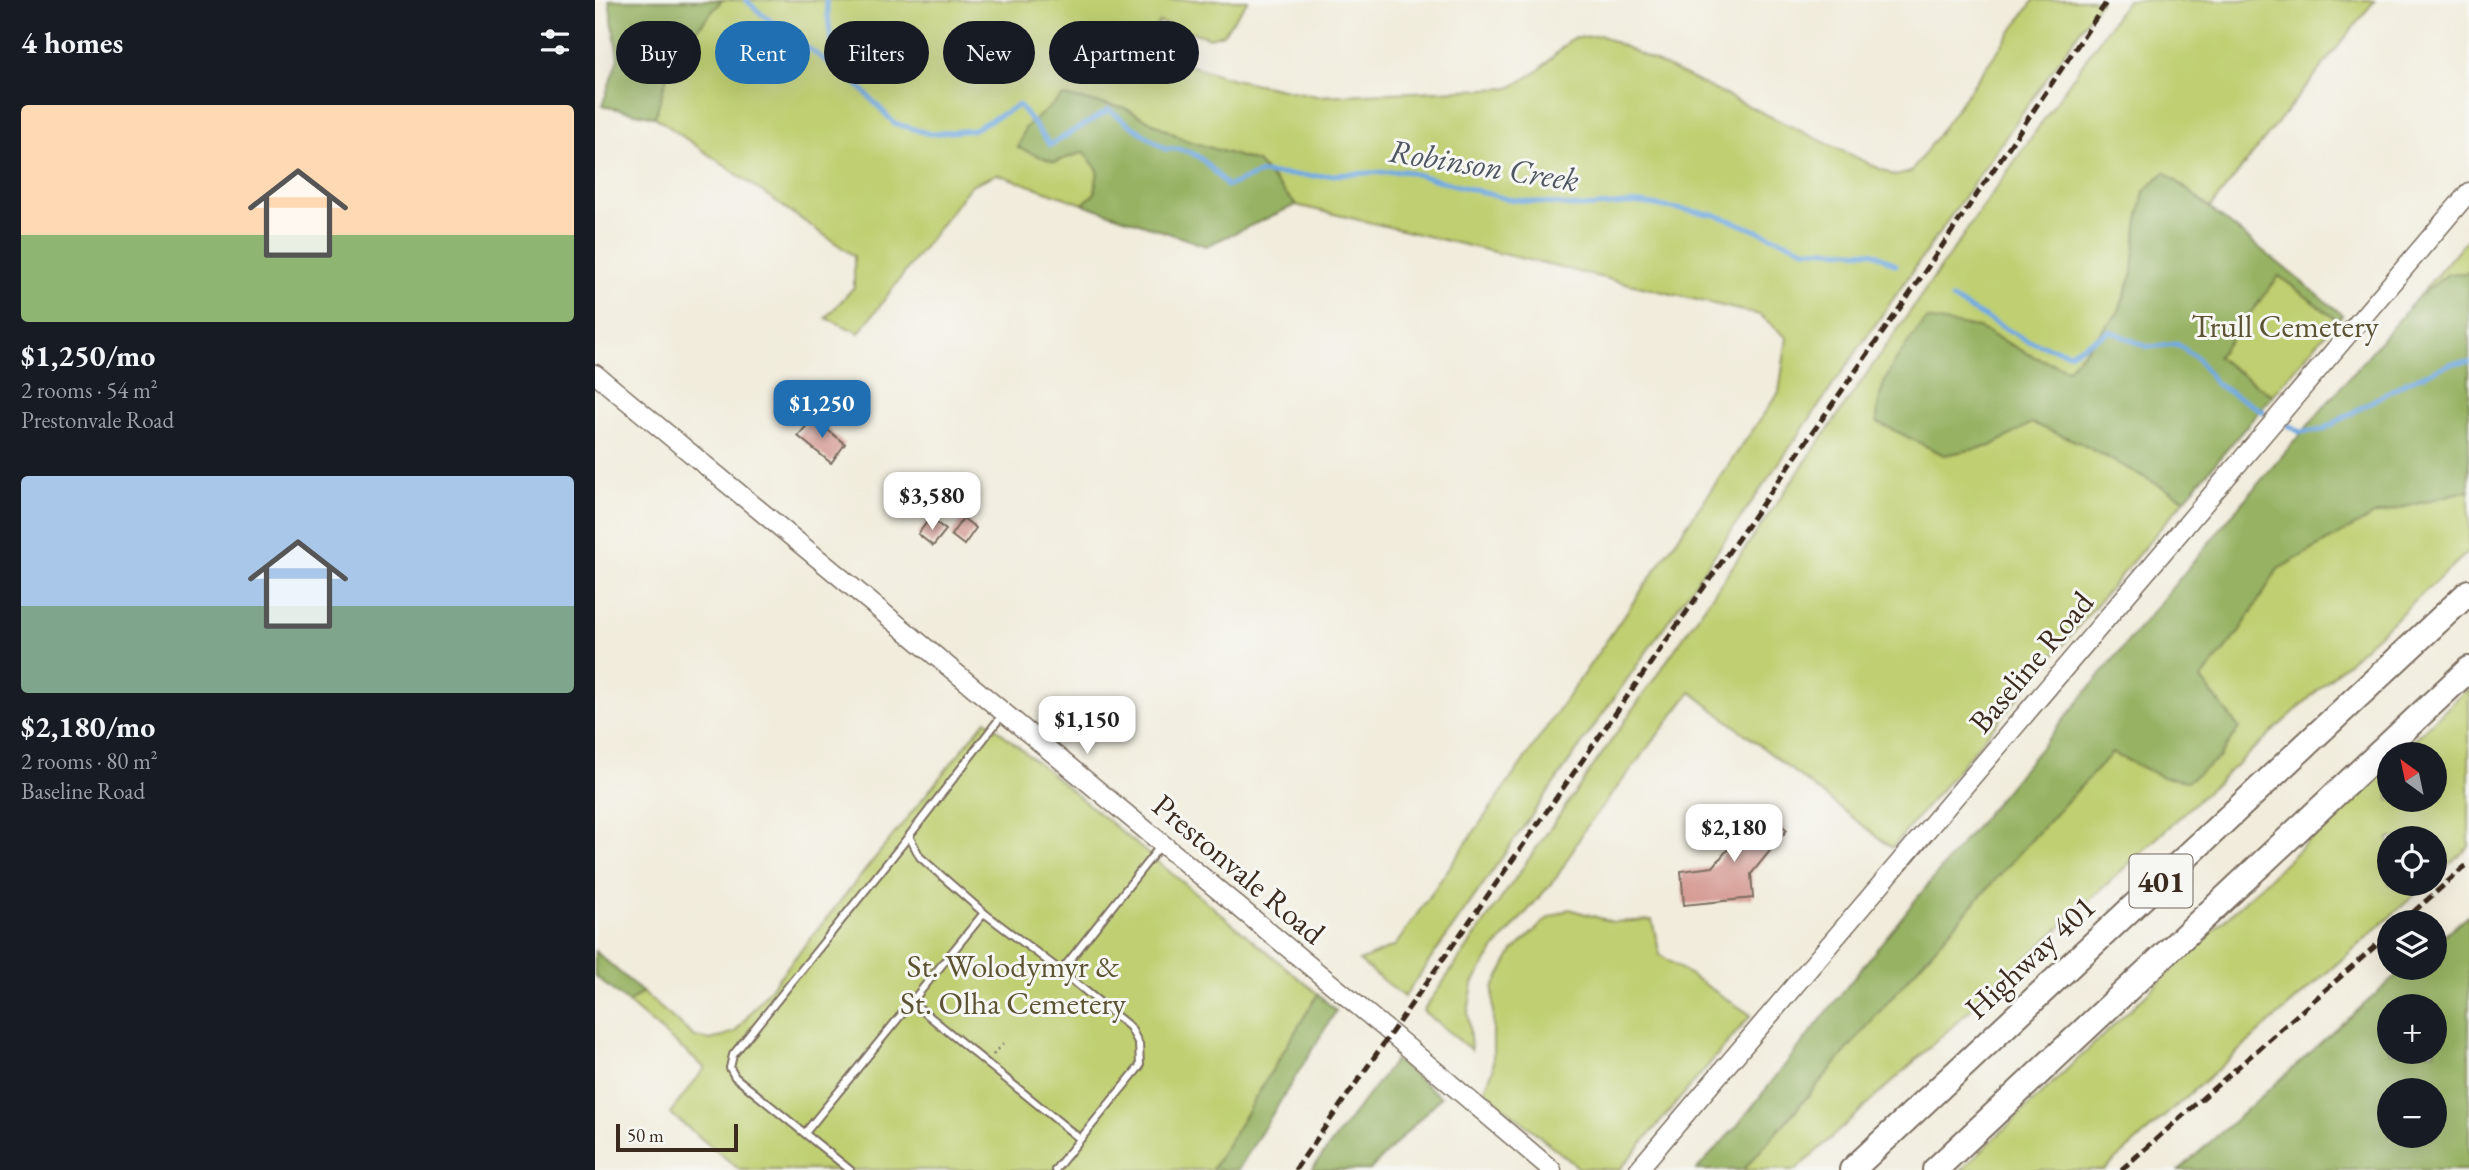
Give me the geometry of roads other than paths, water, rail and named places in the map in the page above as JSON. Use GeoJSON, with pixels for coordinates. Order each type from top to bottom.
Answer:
{"type":"FeatureCollection","features":[{"type":"Feature","properties":{"kind":"highway","name":"Highway 401"},"geometry":{"type":"LineString","coordinates":[[1852,1170],[2469,593]]}},
{"type":"Feature","properties":{"kind":"highway","name":"401"},"geometry":{"type":"LineString","coordinates":[[1935,1170],[2469,669]]}},
{"type":"Feature","properties":{"kind":"street","name":"Baseline Road"},"geometry":{"type":"LineString","coordinates":[[1638,1170],[2469,192]]}},
{"type":"Feature","properties":{"kind":"street","name":"Prestonvale Road"},"geometry":{"type":"LineString","coordinates":[[595,374],[1552,1170]]}},
{"type":"Feature","properties":{"kind":"lane"},"geometry":{"type":"LineString","coordinates":[[851,1170],[734,1077],[730,1068],[733,1055],[1004,713]]}},
{"type":"Feature","properties":{"kind":"lane"},"geometry":{"type":"LineString","coordinates":[[909,836],[920,858],[984,913],[1130,1027],[1139,1044],[1139,1066],[1055,1170]]}},
{"type":"Feature","properties":{"kind":"lane"},"geometry":{"type":"LineString","coordinates":[[1061,971],[1162,844]]}},
{"type":"Feature","properties":{"kind":"lane"},"geometry":{"type":"LineString","coordinates":[[805,1133],[984,913]]}},
{"type":"Feature","properties":{"kind":"lane"},"geometry":{"type":"LineString","coordinates":[[913,1003],[1080,1139]]}},
{"type":"Feature","properties":{"kind":"waterway","name":"Robinson Creek"},"geometry":{"type":"LineString","coordinates":[[746,0],[856,83],[894,123],[930,134],[972,130],[1019,105],[1050,145],[1109,110],[1165,149],[1194,154],[1227,186],[1261,173],[1312,176],[1404,171],[1507,199],[1582,207],[1641,203],[1716,215],[1805,249],[1872,252],[1896,265]]}},
{"type":"Feature","properties":{"kind":"waterway"},"geometry":{"type":"LineString","coordinates":[[826,0],[829,21]]}},
{"type":"Feature","properties":{"kind":"waterway","name":"Robinson Creek"},"geometry":{"type":"LineString","coordinates":[[1952,299],[2028,341],[2069,353],[2110,331],[2148,347],[2177,344],[2197,358],[2216,384],[2264,412]]}},
{"type":"Feature","properties":{"kind":"waterway","name":"Robinson Creek"},"geometry":{"type":"LineString","coordinates":[[2288,425],[2300,432],[2322,430],[2406,382],[2453,363],[2469,362]]}},
{"type":"Feature","properties":{"kind":"railway"},"geometry":{"type":"LineString","coordinates":[[1295,1170],[1909,295],[2108,0]]}},
{"type":"Feature","properties":{"kind":"railway"},"geometry":{"type":"LineString","coordinates":[[2416,910],[2469,863]]}},
{"type":"Feature","properties":{"kind":"railway"},"geometry":{"type":"LineString","coordinates":[[2121,1170],[2377,945]]}},
{"type":"Feature","properties":{"kind":"park label","name":"Trull Cemetery"},"geometry":{"type":"Point","coordinates":[2285,326]}},
{"type":"Feature","properties":{"kind":"park label","name":"St. Wolodymyr & St. Olha Cemetery"},"geometry":{"type":"Point","coordinates":[1013,984]}}]}
